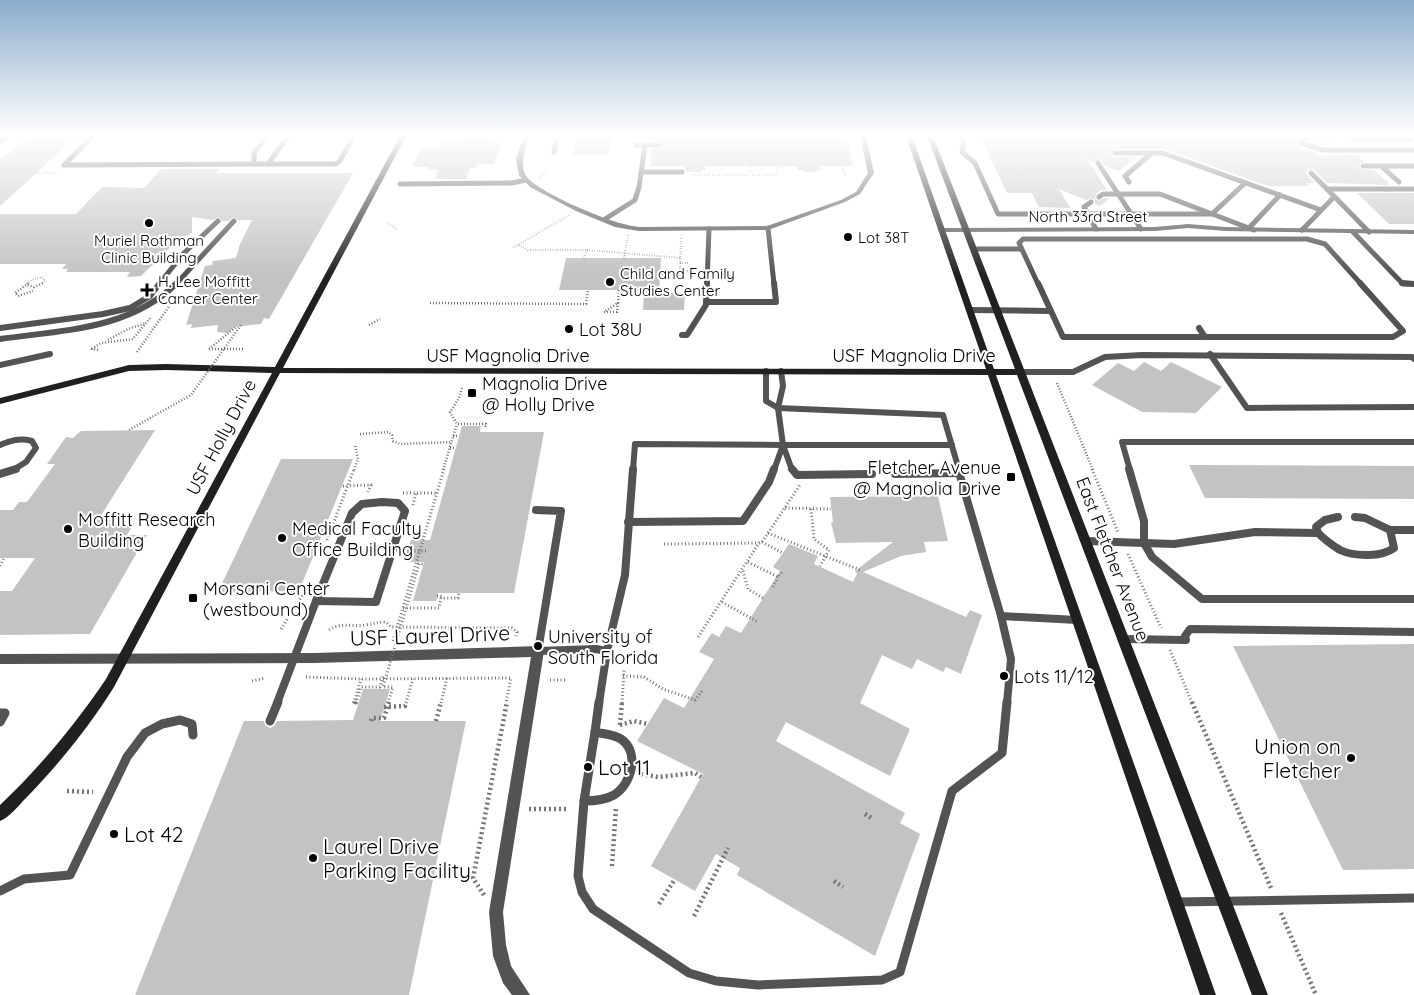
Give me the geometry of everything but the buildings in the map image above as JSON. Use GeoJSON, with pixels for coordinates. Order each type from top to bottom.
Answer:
{"type":"FeatureCollection","features":[{"type":"Feature","properties":{"kind":"main road","name":"USF Holly Drive"},"geometry":{"type":"LineString","coordinates":[[0,814],[60,754],[92,711],[122,660],[378,182]]}},
{"type":"Feature","properties":{"kind":"main road"},"geometry":{"type":"LineString","coordinates":[[925,182],[1208,995]]}},
{"type":"Feature","properties":{"kind":"main road","name":"East Fletcher Avenue"},"geometry":{"type":"LineString","coordinates":[[948,182],[1260,995]]}},
{"type":"Feature","properties":{"kind":"main road","name":"USF Magnolia Drive"},"geometry":{"type":"LineString","coordinates":[[0,401],[129,368],[1021,372]]}},
{"type":"Feature","properties":{"kind":"street"},"geometry":{"type":"LineString","coordinates":[[528,182],[578,210],[629,227],[657,230],[768,228],[843,202],[858,193],[865,182]]}},
{"type":"Feature","properties":{"kind":"street","name":"North 33rd Street"},"geometry":{"type":"LineString","coordinates":[[942,230],[1141,229],[1188,226],[1353,232],[1414,232]]}},
{"type":"Feature","properties":{"kind":"street"},"geometry":{"type":"LineString","coordinates":[[522,995],[504,968],[497,945],[496,912],[538,651]]}},
{"type":"Feature","properties":{"kind":"street","name":"USF Laurel Drive"},"geometry":{"type":"LineString","coordinates":[[0,660],[294,658],[538,651]]}},
{"type":"Feature","properties":{"kind":"lane"},"geometry":{"type":"LineString","coordinates":[[400,184],[515,182]]}},
{"type":"Feature","properties":{"kind":"lane"},"geometry":{"type":"LineString","coordinates":[[605,219],[635,200],[640,182]]}},
{"type":"Feature","properties":{"kind":"lane"},"geometry":{"type":"LineString","coordinates":[[984,182],[998,214],[1212,214],[1245,182]]}},
{"type":"Feature","properties":{"kind":"lane"},"geometry":{"type":"LineString","coordinates":[[1111,182],[1141,229]]}},
{"type":"Feature","properties":{"kind":"lane"},"geometry":{"type":"LineString","coordinates":[[1246,182],[1321,210]]}},
{"type":"Feature","properties":{"kind":"lane"},"geometry":{"type":"LineString","coordinates":[[1320,182],[1369,232]]}},
{"type":"Feature","properties":{"kind":"lane"},"geometry":{"type":"LineString","coordinates":[[1327,189],[1414,189]]}},
{"type":"Feature","properties":{"kind":"lane"},"geometry":{"type":"LineString","coordinates":[[1099,197],[1104,194],[1160,194],[1252,229],[1280,196]]}},
{"type":"Feature","properties":{"kind":"lane"},"geometry":{"type":"LineString","coordinates":[[1302,230],[1334,196]]}},
{"type":"Feature","properties":{"kind":"lane"},"geometry":{"type":"LineString","coordinates":[[1091,202],[1084,207],[1096,229]]}},
{"type":"Feature","properties":{"kind":"lane"},"geometry":{"type":"LineString","coordinates":[[0,339],[113,321],[135,314],[151,305],[188,274],[234,220]]}},
{"type":"Feature","properties":{"kind":"lane"},"geometry":{"type":"LineString","coordinates":[[0,328],[103,314],[130,308],[150,296],[184,253],[218,221]]}},
{"type":"Feature","properties":{"kind":"lane"},"geometry":{"type":"LineString","coordinates":[[212,228],[228,228]]}},
{"type":"Feature","properties":{"kind":"lane"},"geometry":{"type":"LineString","coordinates":[[706,302],[776,302],[768,228]]}},
{"type":"Feature","properties":{"kind":"lane"},"geometry":{"type":"LineString","coordinates":[[682,335],[687,335],[706,302],[709,229]]}},
{"type":"Feature","properties":{"kind":"lane"},"geometry":{"type":"LineString","coordinates":[[1353,232],[1403,284],[1414,284]]}},
{"type":"Feature","properties":{"kind":"lane"},"geometry":{"type":"LineString","coordinates":[[1023,239],[1197,241],[1308,239],[1325,244],[1403,331],[1394,337],[1063,337],[1021,249],[1018,243],[1023,239]]}},
{"type":"Feature","properties":{"kind":"lane"},"geometry":{"type":"LineString","coordinates":[[974,250],[1021,249]]}},
{"type":"Feature","properties":{"kind":"lane"},"geometry":{"type":"LineString","coordinates":[[970,310],[1049,311]]}},
{"type":"Feature","properties":{"kind":"lane"},"geometry":{"type":"LineString","coordinates":[[1200,328],[1205,337]]}},
{"type":"Feature","properties":{"kind":"lane"},"geometry":{"type":"LineString","coordinates":[[0,365],[50,354]]}},
{"type":"Feature","properties":{"kind":"lane"},"geometry":{"type":"LineString","coordinates":[[1210,354],[1247,408],[1414,408]]}},
{"type":"Feature","properties":{"kind":"lane"},"geometry":{"type":"LineString","coordinates":[[1021,372],[1073,372],[1105,357],[1210,354],[1412,357],[1414,359]]}},
{"type":"Feature","properties":{"kind":"lane"},"geometry":{"type":"LineString","coordinates":[[766,372],[766,401],[778,408],[943,415],[952,445],[1001,616],[1011,659],[1002,753],[952,791],[900,972],[882,980],[758,985],[716,981],[689,973],[593,908],[582,892],[578,876],[584,801],[593,732],[607,651],[625,574],[635,444],[952,445]]}},
{"type":"Feature","properties":{"kind":"lane"},"geometry":{"type":"LineString","coordinates":[[781,372],[783,386],[778,408],[783,445],[792,470],[797,475],[872,474]]}},
{"type":"Feature","properties":{"kind":"lane"},"geometry":{"type":"LineString","coordinates":[[0,445],[18,439],[32,441],[36,448],[34,454],[23,465],[0,474]]}},
{"type":"Feature","properties":{"kind":"lane"},"geometry":{"type":"LineString","coordinates":[[1414,442],[1122,442],[1144,521],[1144,543],[1152,557],[1202,599],[1414,599]]}},
{"type":"Feature","properties":{"kind":"lane"},"geometry":{"type":"LineString","coordinates":[[628,522],[743,521],[769,482],[783,445]]}},
{"type":"Feature","properties":{"kind":"lane"},"geometry":{"type":"LineString","coordinates":[[895,474],[960,473]]}},
{"type":"Feature","properties":{"kind":"lane"},"geometry":{"type":"LineString","coordinates":[[270,721],[316,601],[352,510],[364,504],[378,501],[398,503],[405,511],[403,520],[376,602],[316,601]]}},
{"type":"Feature","properties":{"kind":"lane"},"geometry":{"type":"LineString","coordinates":[[536,510],[561,511],[538,651],[596,649],[607,651]]}},
{"type":"Feature","properties":{"kind":"lane"},"geometry":{"type":"LineString","coordinates":[[1338,517],[1324,520],[1316,527],[1318,534],[1330,544],[1343,551],[1364,554],[1386,554],[1394,548],[1390,530]]}},
{"type":"Feature","properties":{"kind":"lane"},"geometry":{"type":"LineString","coordinates":[[1355,517],[1365,518],[1390,530],[1414,530]]}},
{"type":"Feature","properties":{"kind":"lane"},"geometry":{"type":"LineString","coordinates":[[1087,542],[1174,544],[1254,532],[1318,534]]}},
{"type":"Feature","properties":{"kind":"lane"},"geometry":{"type":"LineString","coordinates":[[1001,616],[1077,620]]}},
{"type":"Feature","properties":{"kind":"lane"},"geometry":{"type":"LineString","coordinates":[[1124,640],[1186,640],[1185,636],[1190,629],[1414,632]]}},
{"type":"Feature","properties":{"kind":"lane"},"geometry":{"type":"LineString","coordinates":[[0,713],[5,713],[0,722]]}},
{"type":"Feature","properties":{"kind":"lane"},"geometry":{"type":"LineString","coordinates":[[0,891],[9,884],[23,878],[70,875],[127,756],[146,734],[162,724],[180,720],[192,724],[193,735]]}},
{"type":"Feature","properties":{"kind":"lane"},"geometry":{"type":"LineString","coordinates":[[584,801],[597,801],[615,795],[626,783],[631,772],[632,759],[628,746],[619,738],[593,732]]}},
{"type":"Feature","properties":{"kind":"lane"},"geometry":{"type":"LineString","coordinates":[[1176,902],[1414,898]]}},
{"type":"Feature","properties":{"kind":"path"},"geometry":{"type":"LineString","coordinates":[[513,247],[578,210]]}},
{"type":"Feature","properties":{"kind":"path"},"geometry":{"type":"LineString","coordinates":[[388,223],[398,230]]}},
{"type":"Feature","properties":{"kind":"path"},"geometry":{"type":"LineString","coordinates":[[624,258],[629,227]]}},
{"type":"Feature","properties":{"kind":"path"},"geometry":{"type":"LineString","coordinates":[[660,274],[680,274],[681,235]]}},
{"type":"Feature","properties":{"kind":"path"},"geometry":{"type":"LineString","coordinates":[[518,245],[528,250],[587,250],[680,258]]}},
{"type":"Feature","properties":{"kind":"path"},"geometry":{"type":"LineString","coordinates":[[584,258],[587,250]]}},
{"type":"Feature","properties":{"kind":"path"},"geometry":{"type":"LineString","coordinates":[[680,263],[690,263]]}},
{"type":"Feature","properties":{"kind":"path"},"geometry":{"type":"LineString","coordinates":[[680,271],[689,271]]}},
{"type":"Feature","properties":{"kind":"path"},"geometry":{"type":"LineString","coordinates":[[26,284],[30,287],[37,286],[44,282],[45,279],[35,278],[26,284],[15,293],[18,296],[33,291]]}},
{"type":"Feature","properties":{"kind":"path"},"geometry":{"type":"LineString","coordinates":[[430,303],[586,304],[588,290]]}},
{"type":"Feature","properties":{"kind":"path"},"geometry":{"type":"LineString","coordinates":[[618,303],[604,312],[617,312],[618,303],[619,290]]}},
{"type":"Feature","properties":{"kind":"path"},"geometry":{"type":"LineString","coordinates":[[137,352],[174,300]]}},
{"type":"Feature","properties":{"kind":"path"},"geometry":{"type":"LineString","coordinates":[[369,325],[380,319]]}},
{"type":"Feature","properties":{"kind":"path"},"geometry":{"type":"LineString","coordinates":[[108,340],[146,323]]}},
{"type":"Feature","properties":{"kind":"path"},"geometry":{"type":"LineString","coordinates":[[129,430],[191,395],[239,325],[209,349],[245,349]]}},
{"type":"Feature","properties":{"kind":"path"},"geometry":{"type":"LineString","coordinates":[[1055,378],[1316,995]]}},
{"type":"Feature","properties":{"kind":"path"},"geometry":{"type":"LineString","coordinates":[[393,641],[457,424],[450,412],[459,398],[462,388]]}},
{"type":"Feature","properties":{"kind":"path"},"geometry":{"type":"LineString","coordinates":[[457,424],[486,424],[485,429]]}},
{"type":"Feature","properties":{"kind":"path"},"geometry":{"type":"LineString","coordinates":[[360,434],[388,432],[392,436],[393,442],[400,444],[452,442]]}},
{"type":"Feature","properties":{"kind":"path"},"geometry":{"type":"LineString","coordinates":[[453,436],[459,436]]}},
{"type":"Feature","properties":{"kind":"path"},"geometry":{"type":"LineString","coordinates":[[323,548],[358,459],[355,445]]}},
{"type":"Feature","properties":{"kind":"path"},"geometry":{"type":"LineString","coordinates":[[450,448],[456,448]]}},
{"type":"Feature","properties":{"kind":"path"},"geometry":{"type":"LineString","coordinates":[[698,637],[801,484]]}},
{"type":"Feature","properties":{"kind":"path"},"geometry":{"type":"LineString","coordinates":[[931,485],[932,496]]}},
{"type":"Feature","properties":{"kind":"path"},"geometry":{"type":"LineString","coordinates":[[785,508],[831,509]]}},
{"type":"Feature","properties":{"kind":"path"},"geometry":{"type":"LineString","coordinates":[[811,509],[814,539],[829,550],[820,566]]}},
{"type":"Feature","properties":{"kind":"path"},"geometry":{"type":"LineString","coordinates":[[768,533],[860,570]]}},
{"type":"Feature","properties":{"kind":"path"},"geometry":{"type":"LineString","coordinates":[[664,544],[760,543],[783,552]]}},
{"type":"Feature","properties":{"kind":"path"},"geometry":{"type":"LineString","coordinates":[[407,551],[427,551]]}},
{"type":"Feature","properties":{"kind":"path"},"geometry":{"type":"LineString","coordinates":[[0,566],[4,558]]}},
{"type":"Feature","properties":{"kind":"path"},"geometry":{"type":"LineString","coordinates":[[748,562],[778,577]]}},
{"type":"Feature","properties":{"kind":"path"},"geometry":{"type":"LineString","coordinates":[[371,721],[372,718],[384,718],[393,687],[383,687],[419,564],[423,564]]}},
{"type":"Feature","properties":{"kind":"path"},"geometry":{"type":"LineString","coordinates":[[742,571],[748,589],[763,598]]}},
{"type":"Feature","properties":{"kind":"path"},"geometry":{"type":"LineString","coordinates":[[772,587],[782,572]]}},
{"type":"Feature","properties":{"kind":"path"},"geometry":{"type":"LineString","coordinates":[[281,629],[309,584]]}},
{"type":"Feature","properties":{"kind":"path"},"geometry":{"type":"LineString","coordinates":[[403,608],[439,608],[439,597],[458,598],[459,593]]}},
{"type":"Feature","properties":{"kind":"path"},"geometry":{"type":"LineString","coordinates":[[722,602],[758,622]]}},
{"type":"Feature","properties":{"kind":"path"},"geometry":{"type":"LineString","coordinates":[[329,630],[336,625],[366,625],[386,622],[391,627],[512,628],[517,632],[516,636]]}},
{"type":"Feature","properties":{"kind":"path"},"geometry":{"type":"LineString","coordinates":[[623,676],[644,677],[686,698],[696,700],[702,691]]}},
{"type":"Feature","properties":{"kind":"path"},"geometry":{"type":"LineString","coordinates":[[306,677],[362,679],[383,677],[413,679],[511,678],[473,878],[484,893]]}},
{"type":"Feature","properties":{"kind":"path"},"geometry":{"type":"LineString","coordinates":[[362,679],[354,704],[356,704],[361,687],[380,687],[383,677]]}},
{"type":"Feature","properties":{"kind":"path"},"geometry":{"type":"LineString","coordinates":[[252,682],[265,678]]}},
{"type":"Feature","properties":{"kind":"path"},"geometry":{"type":"LineString","coordinates":[[436,721],[447,678]]}},
{"type":"Feature","properties":{"kind":"path"},"geometry":{"type":"LineString","coordinates":[[384,707],[405,706],[413,679]]}},
{"type":"Feature","properties":{"kind":"path"},"geometry":{"type":"LineString","coordinates":[[550,680],[565,680]]}},
{"type":"Feature","properties":{"kind":"path"},"geometry":{"type":"LineString","coordinates":[[620,726],[629,721],[643,721],[648,724]]}},
{"type":"Feature","properties":{"kind":"path"},"geometry":{"type":"LineString","coordinates":[[636,773],[658,777],[695,773],[701,777]]}},
{"type":"Feature","properties":{"kind":"path"},"geometry":{"type":"LineString","coordinates":[[68,791],[92,792]]}},
{"type":"Feature","properties":{"kind":"path"},"geometry":{"type":"LineString","coordinates":[[529,809],[566,809]]}},
{"type":"Feature","properties":{"kind":"path"},"geometry":{"type":"LineString","coordinates":[[865,814],[873,819]]}},
{"type":"Feature","properties":{"kind":"path"},"geometry":{"type":"LineString","coordinates":[[694,916],[728,848]]}},
{"type":"Feature","properties":{"kind":"path"},"geometry":{"type":"LineString","coordinates":[[660,904],[674,879]]}},
{"type":"Feature","properties":{"kind":"path"},"geometry":{"type":"LineString","coordinates":[[834,881],[843,888]]}},
{"type":"Feature","properties":{"kind":"place","name":"Muriel Rothman Clinic Building"},"geometry":{"type":"Point","coordinates":[149,223]}},
{"type":"Feature","properties":{"kind":"place","name":"Lot 38T"},"geometry":{"type":"Point","coordinates":[848,237]}},
{"type":"Feature","properties":{"kind":"place","name":"Child and Family Studies Center"},"geometry":{"type":"Point","coordinates":[610,282]}},
{"type":"Feature","properties":{"kind":"place","name":"H. Lee Moffitt Cancer Center"},"geometry":{"type":"Point","coordinates":[147,290]}},
{"type":"Feature","properties":{"kind":"place","name":"Lot 38U"},"geometry":{"type":"Point","coordinates":[569,329]}},
{"type":"Feature","properties":{"kind":"place","name":"Magnolia Drive @ Holly Drive"},"geometry":{"type":"Point","coordinates":[472,393]}},
{"type":"Feature","properties":{"kind":"place","name":"Fletcher Avenue @ Magnolia Drive"},"geometry":{"type":"Point","coordinates":[1011,477]}},
{"type":"Feature","properties":{"kind":"place","name":"Moffitt Research Building"},"geometry":{"type":"Point","coordinates":[68,529]}},
{"type":"Feature","properties":{"kind":"place","name":"Medical Faculty Office Building"},"geometry":{"type":"Point","coordinates":[282,538]}},
{"type":"Feature","properties":{"kind":"place","name":"Morsani Center (westbound)"},"geometry":{"type":"Point","coordinates":[193,598]}},
{"type":"Feature","properties":{"kind":"place","name":"University of South Florida"},"geometry":{"type":"Point","coordinates":[538,646]}},
{"type":"Feature","properties":{"kind":"place","name":"Lots 11/12"},"geometry":{"type":"Point","coordinates":[1004,676]}},
{"type":"Feature","properties":{"kind":"place","name":"Union on Fletcher"},"geometry":{"type":"Point","coordinates":[1351,758]}},
{"type":"Feature","properties":{"kind":"place","name":"Lot 11"},"geometry":{"type":"Point","coordinates":[588,767]}},
{"type":"Feature","properties":{"kind":"place","name":"Lot 42"},"geometry":{"type":"Point","coordinates":[114,834]}},
{"type":"Feature","properties":{"kind":"place","name":"Laurel Drive Parking Facility"},"geometry":{"type":"Point","coordinates":[313,858]}}]}
